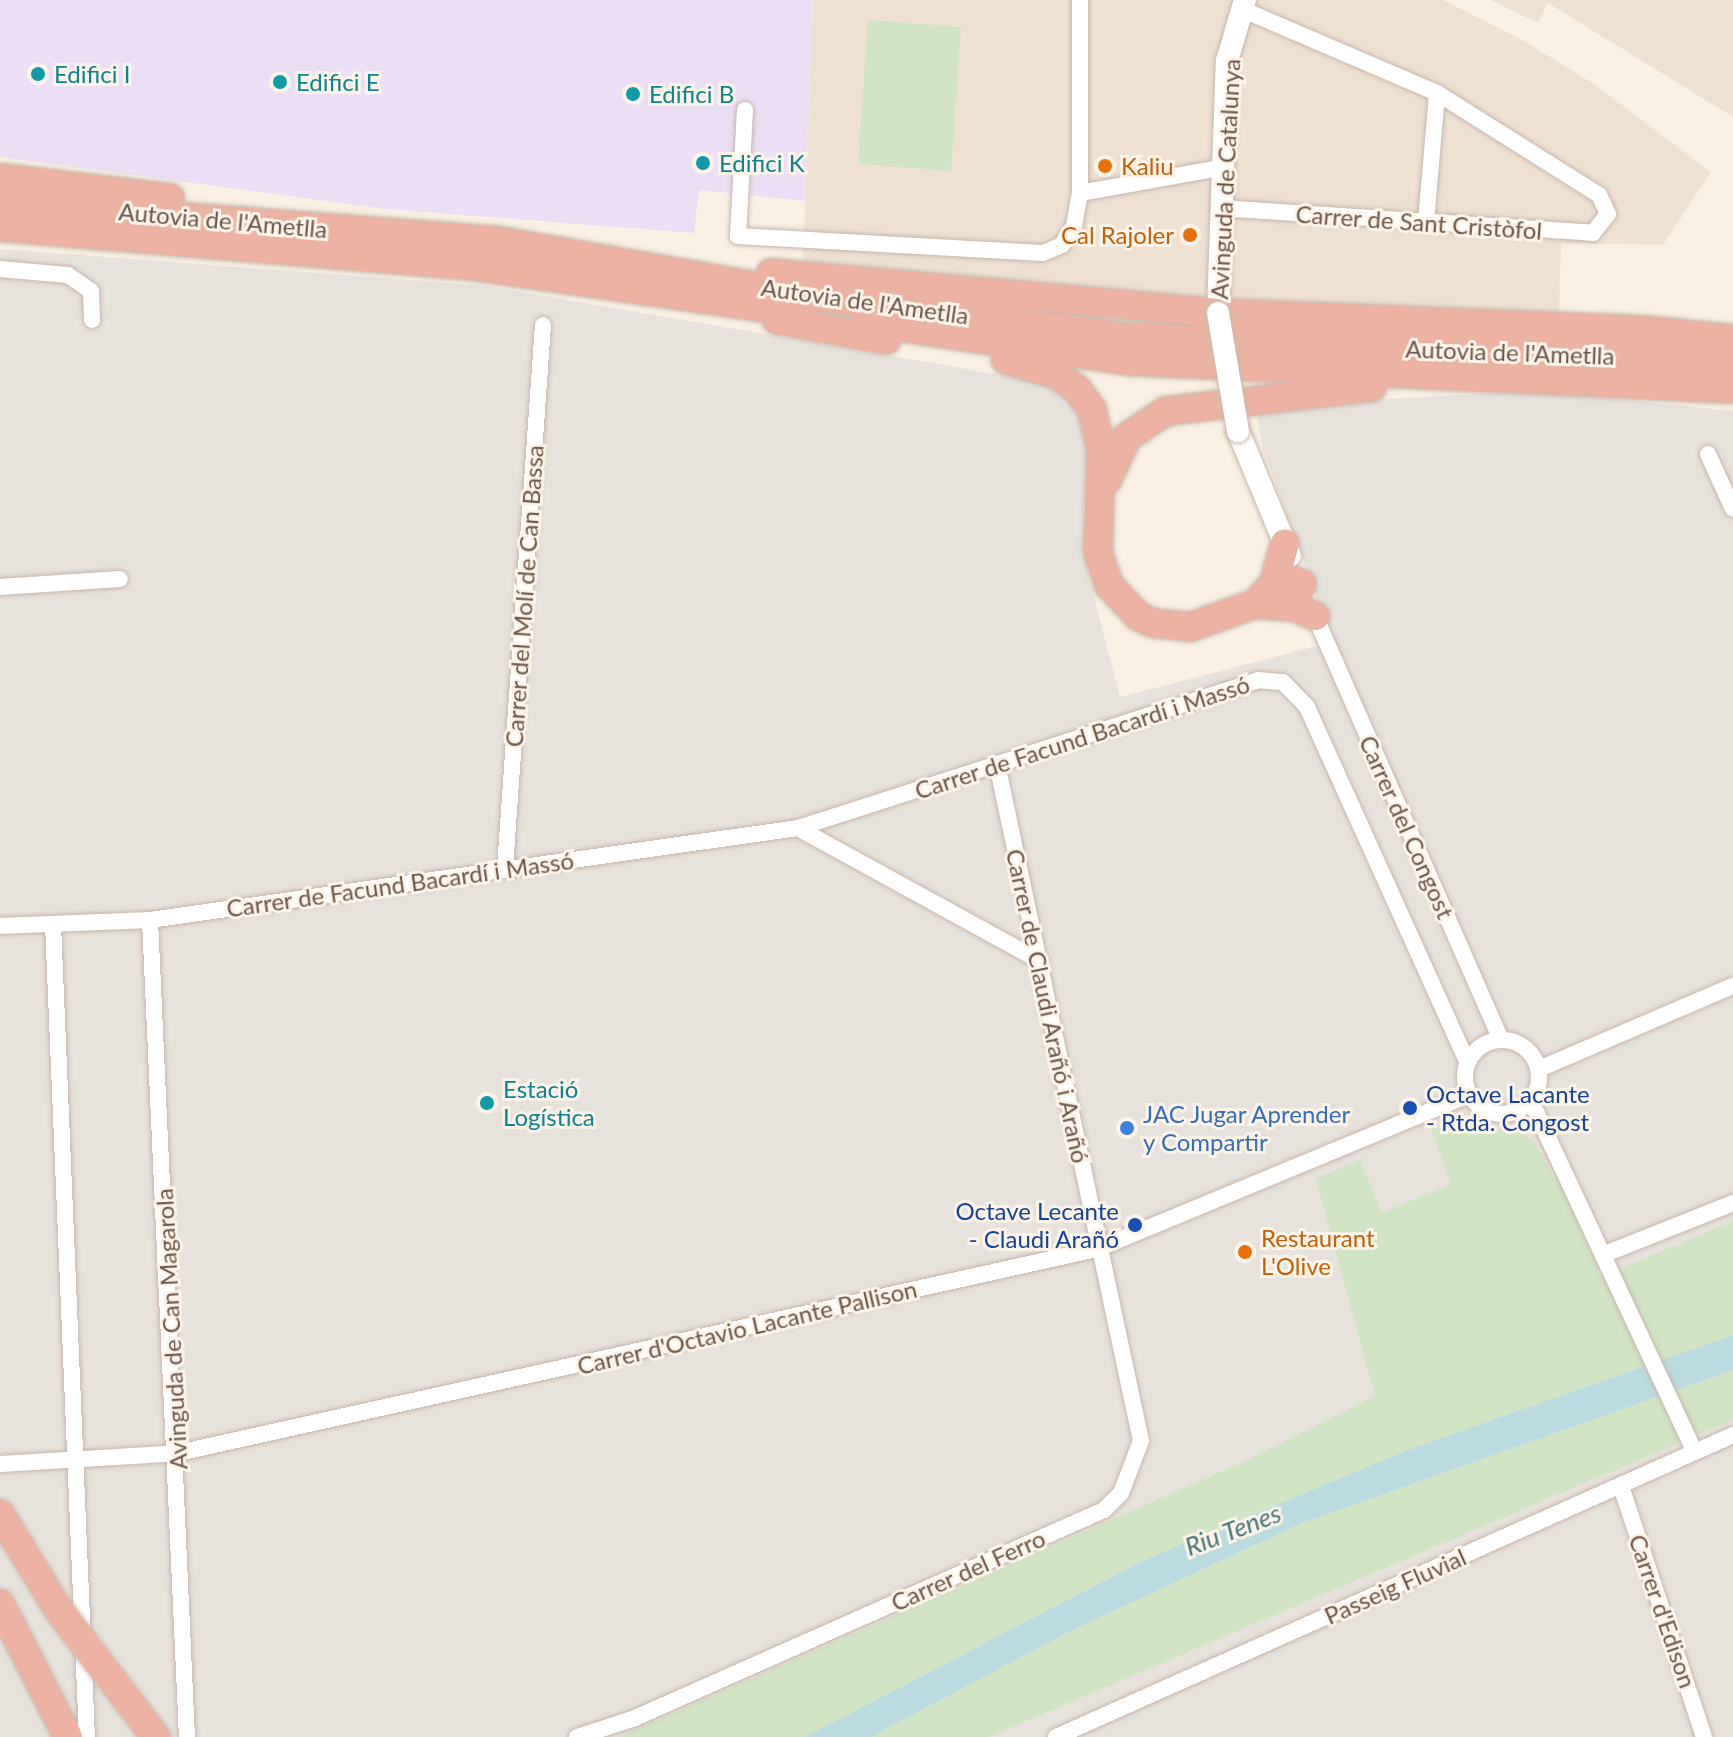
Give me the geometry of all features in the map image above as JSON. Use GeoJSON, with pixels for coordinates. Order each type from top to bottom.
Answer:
{"type":"FeatureCollection","features":[{"type":"Feature","properties":{"kind":"highway"},"geometry":{"type":"LineString","coordinates":[[0,178],[439,228],[499,241]]}},
{"type":"Feature","properties":{"kind":"highway","name":"Autovia de l'Ametlla"},"geometry":{"type":"LineString","coordinates":[[0,203],[499,241],[694,285],[1130,361],[1510,376],[1733,389]]}},
{"type":"Feature","properties":{"kind":"highway","name":"Autovia de l'Ametlla"},"geometry":{"type":"LineString","coordinates":[[0,227],[449,263],[817,297],[1125,337],[1599,354],[1733,365]]}},
{"type":"Feature","properties":{"kind":"highway"},"geometry":{"type":"LineString","coordinates":[[694,285],[823,276],[1218,313],[1641,330],[1733,339]]}},
{"type":"Feature","properties":{"kind":"highway"},"geometry":{"type":"LineString","coordinates":[[694,285],[816,330],[956,350],[1056,374],[1077,389],[1097,424],[1102,567],[1109,585],[1138,616],[1153,623],[1190,627],[1278,594]]}},
{"type":"Feature","properties":{"kind":"highway"},"geometry":{"type":"LineString","coordinates":[[1101,499],[1122,444],[1137,428],[1166,411],[1297,393],[1449,386],[1510,376]]}},
{"type":"Feature","properties":{"kind":"highway"},"geometry":{"type":"LineString","coordinates":[[1278,594],[1285,543]]}},
{"type":"Feature","properties":{"kind":"highway"},"geometry":{"type":"LineString","coordinates":[[1278,594],[1315,616]]}},
{"type":"Feature","properties":{"kind":"highway"},"geometry":{"type":"LineString","coordinates":[[0,1514],[60,1612],[156,1737]]}},
{"type":"Feature","properties":{"kind":"highway"},"geometry":{"type":"LineString","coordinates":[[0,1604],[68,1737]]}},
{"type":"Feature","properties":{"kind":"street"},"geometry":{"type":"LineString","coordinates":[[745,110],[738,236],[1043,253],[1062,245],[1074,226],[1080,193],[1080,0]]}},
{"type":"Feature","properties":{"kind":"street"},"geometry":{"type":"LineString","coordinates":[[1243,4],[1437,93],[1426,222]]}},
{"type":"Feature","properties":{"kind":"street","name":"Avinguda de Catalunya"},"geometry":{"type":"LineString","coordinates":[[1243,4],[1227,61],[1218,313],[1238,431],[1285,543]]}},
{"type":"Feature","properties":{"kind":"street","name":"Carrer de Sant Cristòfol"},"geometry":{"type":"LineString","coordinates":[[1220,208],[1593,233],[1608,214],[1599,195],[1437,93]]}},
{"type":"Feature","properties":{"kind":"street"},"geometry":{"type":"LineString","coordinates":[[1080,193],[1221,168]]}},
{"type":"Feature","properties":{"kind":"street"},"geometry":{"type":"LineString","coordinates":[[0,269],[68,275],[91,291],[92,320]]}},
{"type":"Feature","properties":{"kind":"street","name":"Carrer del Molí de Can Bassa"},"geometry":{"type":"LineString","coordinates":[[505,868],[543,325]]}},
{"type":"Feature","properties":{"kind":"street"},"geometry":{"type":"LineString","coordinates":[[1708,454],[1733,509]]}},
{"type":"Feature","properties":{"kind":"street"},"geometry":{"type":"LineString","coordinates":[[0,587],[120,579]]}},
{"type":"Feature","properties":{"kind":"street","name":"Carrer del Congost"},"geometry":{"type":"LineString","coordinates":[[1315,616],[1500,1038]]}},
{"type":"Feature","properties":{"kind":"street","name":"Carrer de Facund Bacardí i Massó"},"geometry":{"type":"LineString","coordinates":[[0,926],[150,920],[798,828],[1258,680],[1283,682],[1307,707],[1467,1062]]}},
{"type":"Feature","properties":{"kind":"street","name":"Carrer de Claudi Arañó i Arañó"},"geometry":{"type":"LineString","coordinates":[[997,764],[1097,1249]]}},
{"type":"Feature","properties":{"kind":"street"},"geometry":{"type":"LineString","coordinates":[[798,828],[1040,961]]}},
{"type":"Feature","properties":{"kind":"street","name":"Avinguda de Can Magarola"},"geometry":{"type":"LineString","coordinates":[[150,920],[178,1453],[187,1737]]}},
{"type":"Feature","properties":{"kind":"street"},"geometry":{"type":"LineString","coordinates":[[53,924],[87,1737]]}},
{"type":"Feature","properties":{"kind":"street"},"geometry":{"type":"LineString","coordinates":[[1539,1069],[1733,986]]}},
{"type":"Feature","properties":{"kind":"street"},"geometry":{"type":"LineString","coordinates":[[1500,1038],[1524,1046],[1539,1069],[1531,1101],[1516,1112],[1498,1114],[1477,1105],[1469,1095],[1467,1062],[1474,1051],[1500,1038]]}},
{"type":"Feature","properties":{"kind":"street","name":"Carrer d'Octavio Lacante Pallison"},"geometry":{"type":"LineString","coordinates":[[0,1464],[178,1453],[1097,1249],[1469,1095]]}},
{"type":"Feature","properties":{"kind":"street"},"geometry":{"type":"LineString","coordinates":[[1531,1101],[1695,1452]]}},
{"type":"Feature","properties":{"kind":"street"},"geometry":{"type":"LineString","coordinates":[[1605,1254],[1733,1203]]}},
{"type":"Feature","properties":{"kind":"street","name":"Carrer del Ferro"},"geometry":{"type":"LineString","coordinates":[[577,1737],[635,1718],[1104,1510],[1121,1493],[1141,1441],[1097,1249]]}},
{"type":"Feature","properties":{"kind":"street","name":"Passeig Fluvial"},"geometry":{"type":"LineString","coordinates":[[1056,1737],[1733,1435]]}},
{"type":"Feature","properties":{"kind":"street","name":"Carrer d'Edison"},"geometry":{"type":"LineString","coordinates":[[1621,1486],[1704,1737]]}},
{"type":"Feature","properties":{"kind":"shaded area"},"geometry":{"type":"Polygon","coordinates":[[[0,0],[813,0],[805,201],[699,190],[694,233],[385,209],[0,157],[0,0]]]}},
{"type":"Feature","properties":{"kind":"shaded area"},"geometry":{"type":"Polygon","coordinates":[[[813,0],[1443,0],[1526,42],[1597,86],[1711,172],[1663,245],[1561,243],[1559,313],[1231,301],[803,261],[813,0]]]}},
{"type":"Feature","properties":{"kind":"shaded area"},"geometry":{"type":"Polygon","coordinates":[[[1490,0],[1733,0],[1733,117],[1548,3],[1538,23],[1490,0]]]}},
{"type":"Feature","properties":{"kind":"shaded area"},"geometry":{"type":"Polygon","coordinates":[[[0,249],[487,286],[1047,383],[1073,404],[1086,434],[1083,520],[1089,578],[1120,697],[1333,642],[1263,448],[1255,406],[1535,391],[1733,411],[1733,1221],[1618,1273],[1359,1327],[1375,1396],[1249,1459],[619,1737],[0,1737],[0,249]]]}},
{"type":"Feature","properties":{"kind":"shaded area"},"geometry":{"type":"Polygon","coordinates":[[[1733,1420],[1733,1737],[989,1737],[1733,1420]]]}},
{"type":"Feature","properties":{"kind":"green space"},"geometry":{"type":"Polygon","coordinates":[[[868,20],[961,27],[951,171],[858,164],[868,20]]]}},
{"type":"Feature","properties":{"kind":"green space"},"geometry":{"type":"Polygon","coordinates":[[[1455,1120],[1524,1134],[1536,1144],[1554,1178],[1559,1176],[1601,1277],[1733,1221],[1733,1335],[1410,1449],[1144,1560],[805,1737],[619,1737],[1249,1459],[1375,1396],[1316,1179],[1360,1160],[1382,1213],[1451,1184],[1431,1128],[1455,1120]]]}},
{"type":"Feature","properties":{"kind":"green space"},"geometry":{"type":"Polygon","coordinates":[[[1733,1370],[1733,1420],[989,1737],[871,1737],[1071,1631],[1300,1524],[1733,1370]]]}},
{"type":"Feature","properties":{"kind":"water","name":"Riu Tenes"},"geometry":{"type":"Polygon","coordinates":[[[1733,1335],[1733,1370],[1300,1524],[1071,1631],[871,1737],[805,1737],[1144,1560],[1410,1449],[1733,1335]]]}},
{"type":"Feature","properties":{"kind":"place","name":"Edifici I"},"geometry":{"type":"Point","coordinates":[38,74]}},
{"type":"Feature","properties":{"kind":"place","name":"Edifici E"},"geometry":{"type":"Point","coordinates":[280,82]}},
{"type":"Feature","properties":{"kind":"place","name":"Edifici B"},"geometry":{"type":"Point","coordinates":[633,94]}},
{"type":"Feature","properties":{"kind":"place","name":"Edifici K"},"geometry":{"type":"Point","coordinates":[703,163]}},
{"type":"Feature","properties":{"kind":"place","name":"Kaliu"},"geometry":{"type":"Point","coordinates":[1105,166]}},
{"type":"Feature","properties":{"kind":"place","name":"Cal Rajoler"},"geometry":{"type":"Point","coordinates":[1190,235]}},
{"type":"Feature","properties":{"kind":"place","name":"Estació Logística"},"geometry":{"type":"Point","coordinates":[487,1103]}},
{"type":"Feature","properties":{"kind":"place","name":"Octave Lacante - Rtda. Congost"},"geometry":{"type":"Point","coordinates":[1410,1108]}},
{"type":"Feature","properties":{"kind":"place","name":"JAC Jugar Aprender y Compartir"},"geometry":{"type":"Point","coordinates":[1127,1128]}},
{"type":"Feature","properties":{"kind":"place","name":"Octave Lecante - Claudi Arañó"},"geometry":{"type":"Point","coordinates":[1135,1225]}},
{"type":"Feature","properties":{"kind":"place","name":"Restaurant L'Olive"},"geometry":{"type":"Point","coordinates":[1245,1252]}}]}
